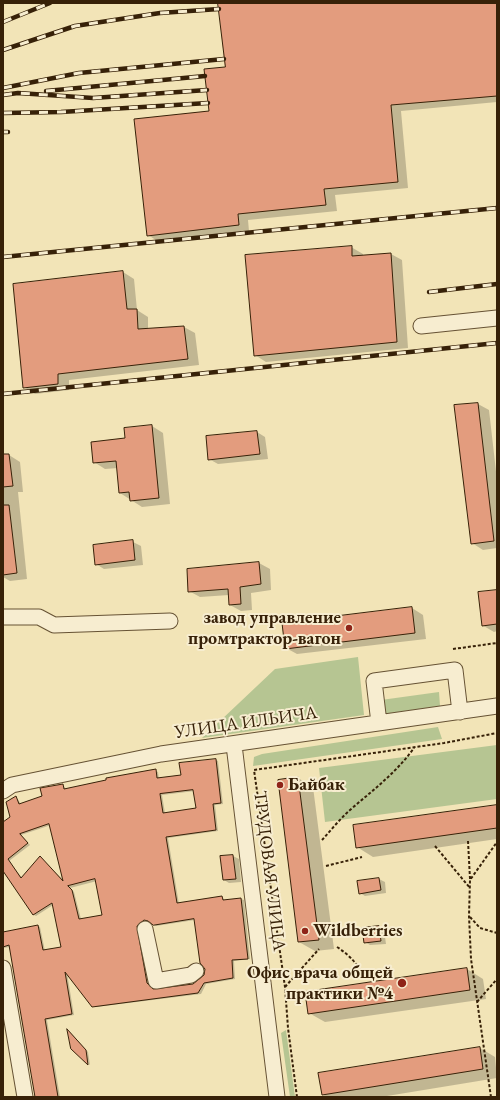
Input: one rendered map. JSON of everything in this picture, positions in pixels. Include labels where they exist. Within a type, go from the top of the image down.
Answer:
[{"type":"street","points":[[422,326],[497,318]]},
{"type":"street","points":[[3,617],[39,617],[54,625],[170,621]]},
{"type":"street","points":[[379,723],[374,681],[455,670],[460,712]]},
{"type":"street","name":"УЛИЦА ИЛЬИЧА","points":[[3,790],[12,785],[160,754],[234,745],[497,706]]},
{"type":"street","name":"ТРУДОВАЯ УЛИЦА","points":[[234,745],[277,1097]]},
{"type":"street","points":[[146,929],[156,981],[191,975],[196,970]]},
{"type":"street","points":[[3,968],[25,1097]]},
{"type":"path","points":[[453,649],[497,643]]},
{"type":"path","points":[[297,1097],[288,1028],[285,987],[254,770],[414,748],[497,733]]},
{"type":"path","points":[[322,840],[348,811],[379,787],[404,761],[414,748]]},
{"type":"path","points":[[468,841],[471,959],[491,1097]]},
{"type":"path","points":[[470,880],[497,842]]},
{"type":"path","points":[[435,846],[470,888]]},
{"type":"path","points":[[326,866],[362,857]]},
{"type":"path","points":[[469,916],[480,928],[497,933]]},
{"type":"path","points":[[337,947],[345,952],[359,967],[364,975]]},
{"type":"path","points":[[285,987],[319,949]]},
{"type":"path","points":[[477,1002],[497,979]]},
{"type":"green space","points":[[358,657],[364,715],[202,738],[275,669]]},
{"type":"green space","points":[[439,692],[440,706],[383,714],[381,700]]},
{"type":"green space","points":[[438,727],[442,739],[253,766],[254,757],[262,754]]},
{"type":"green space","points":[[497,745],[497,799],[325,822],[319,768]]},
{"type":"green space","points":[[286,1030],[295,1097],[290,1097],[281,1033]]},
{"type":"building","points":[[218,3],[497,3],[497,96],[391,105],[398,182],[324,189],[326,205],[238,214],[239,225],[147,236],[134,119],[209,111],[204,69],[225,67]]},
{"type":"building","points":[[352,246],[352,256],[391,253],[397,342],[254,356],[245,255]]},
{"type":"building","points":[[123,271],[127,309],[137,309],[138,329],[184,326],[188,359],[58,374],[58,384],[23,388],[13,284]]},
{"type":"building","points":[[478,403],[494,541],[471,544],[454,405]]},
{"type":"building","points":[[152,425],[159,498],[130,501],[129,492],[119,493],[116,461],[93,463],[91,442],[125,438],[124,428]]},
{"type":"building","points":[[257,431],[260,454],[208,460],[206,436]]},
{"type":"building","points":[[3,454],[9,454],[13,486],[3,487]]},
{"type":"building","points":[[3,505],[9,505],[17,573],[3,575]]},
{"type":"building","points":[[133,540],[135,560],[95,565],[93,545]]},
{"type":"building","points":[[259,562],[261,584],[240,587],[241,604],[229,605],[228,589],[188,592],[187,569]]},
{"type":"building","points":[[497,590],[497,624],[482,626],[478,592]]},
{"type":"building","name":"завод управление промтрактор-вагон","points":[[412,607],[415,633],[285,649],[282,623]]},
{"type":"building","points":[[216,759],[221,803],[213,804],[216,830],[166,837],[177,903],[222,896],[223,900],[241,898],[248,959],[232,960],[233,978],[204,983],[198,993],[92,1007],[65,972],[72,1014],[45,1019],[58,1097],[35,1097],[9,945],[3,947],[3,932],[38,925],[43,950],[61,947],[52,903],[33,915],[3,871],[3,822],[10,817],[6,802],[16,796],[19,804],[42,796],[40,788],[63,784],[64,789],[106,780],[106,778],[156,769],[157,778],[181,775],[179,763]],"holes":[[[193,790],[196,808],[163,813],[160,794]],[[49,824],[63,881],[40,856],[21,878],[8,859],[28,843],[20,834]],[[95,879],[102,915],[79,919],[72,890],[68,886]],[[194,919],[200,963],[205,969],[204,975],[193,984],[153,989],[147,983],[137,926],[144,920],[153,925]]]},
{"type":"building","points":[[298,777],[319,940],[298,942],[278,780]]},
{"type":"building","points":[[497,805],[497,828],[356,848],[353,825]]},
{"type":"building","points":[[233,855],[236,879],[223,880],[220,856]]},
{"type":"building","points":[[379,878],[381,890],[359,894],[357,881]]},
{"type":"building","points":[[379,926],[381,941],[364,943],[362,928]]},
{"type":"building","points":[[467,968],[470,990],[308,1014],[305,992]]},
{"type":"building","points":[[67,1029],[86,1050],[88,1065],[71,1049]]},
{"type":"building","points":[[480,1047],[483,1069],[322,1095],[318,1073]]},
{"type":"railway","points":[[3,22],[50,3]]},
{"type":"railway","points":[[3,50],[75,26],[160,13],[219,9]]},
{"type":"railway","points":[[3,88],[79,73],[224,59]]},
{"type":"railway","points":[[46,91],[205,76]]},
{"type":"railway","points":[[3,95],[18,93],[93,98],[207,90]]},
{"type":"railway","points":[[3,113],[61,112],[208,103]]},
{"type":"railway","points":[[3,132],[8,132]]},
{"type":"railway","points":[[3,257],[497,208]]},
{"type":"railway","points":[[429,292],[497,284]]},
{"type":"railway","points":[[3,394],[497,343]]},
{"type":"place","name":"завод управление промтрактор-вагон","points":[[349,628]]},
{"type":"place","name":"Байбак","points":[[280,785]]},
{"type":"place","name":"Wildberries","points":[[305,931]]},
{"type":"place","name":"Офис врача общей практики №4","points":[[402,983]]}]
